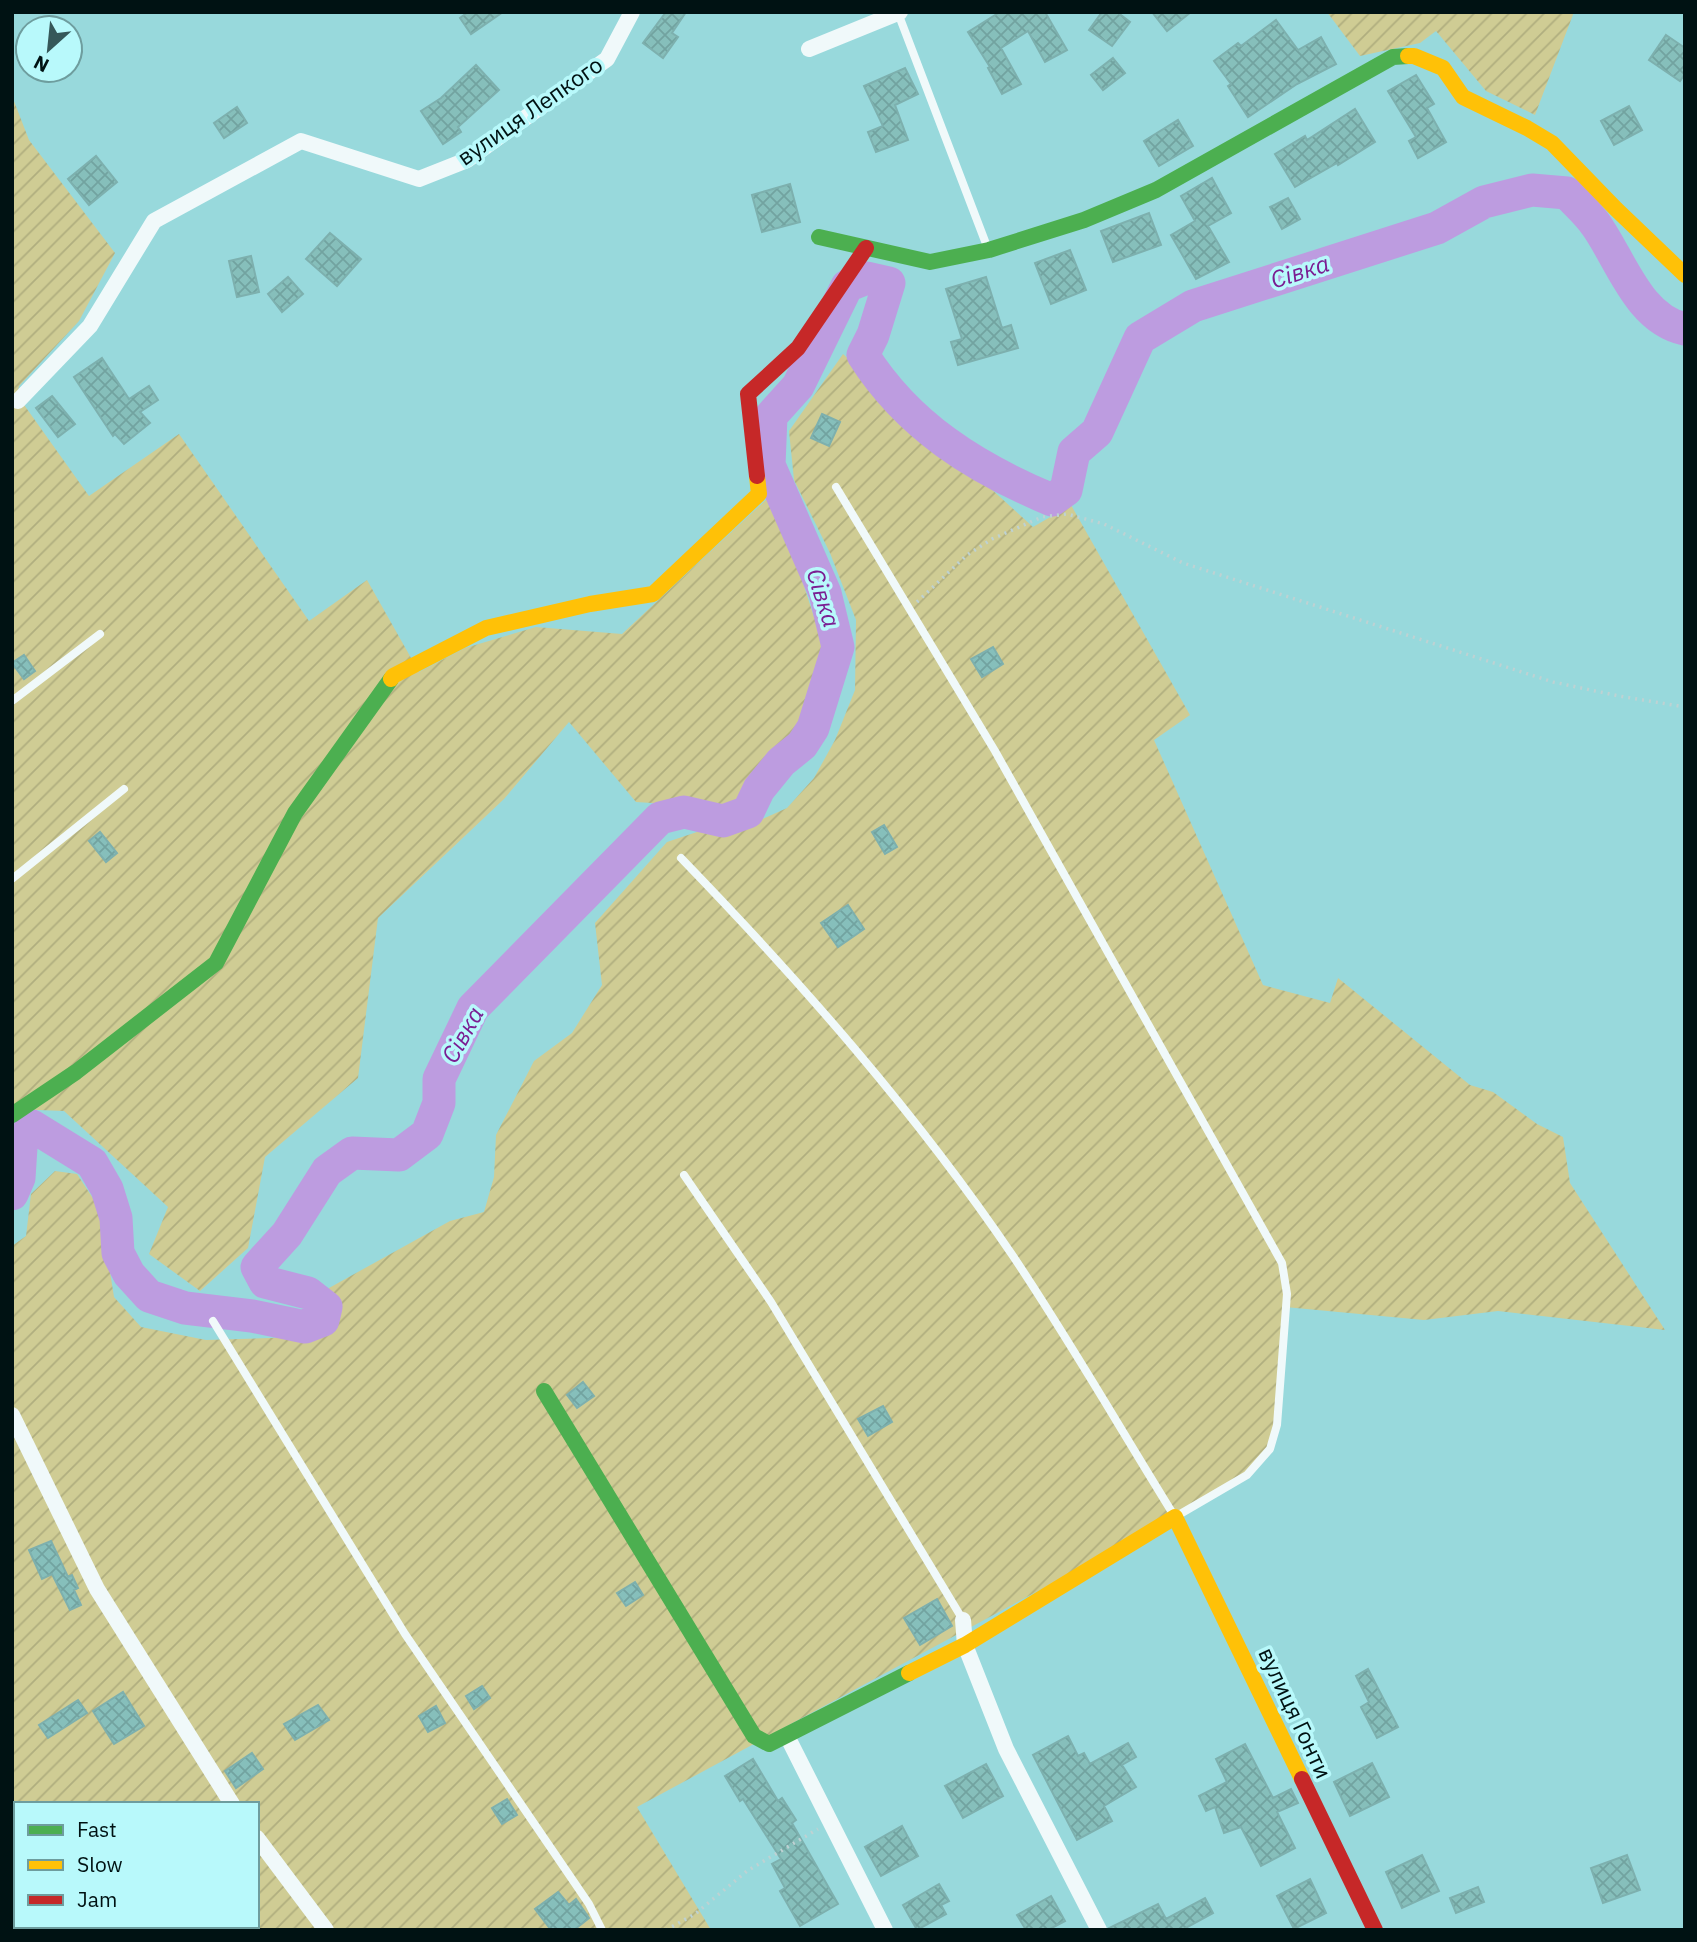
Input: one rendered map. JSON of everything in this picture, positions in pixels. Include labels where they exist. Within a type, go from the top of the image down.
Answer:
[{"type":"street","name":"вулиця Лепкого","points":[[18,401],[90,326],[154,221],[301,141],[419,179],[467,160],[607,59],[632,12]]},
{"type":"street","points":[[809,49],[899,13]]},
{"type":"street","points":[[819,237],[930,262],[989,250],[1084,220],[1156,190],[1393,58],[1414,56],[1443,68],[1463,97],[1552,143],[1685,275]]},
{"type":"street","points":[[12,1115],[76,1072],[216,963],[295,813],[393,676],[486,628],[590,604],[653,594],[758,494],[748,394],[798,348],[866,248]]},
{"type":"street","points":[[544,1391],[754,1736],[769,1744],[965,1645],[1175,1517]]},
{"type":"street","points":[[12,1415],[97,1588],[231,1802]]},
{"type":"street","name":"вулиця Гонти","points":[[1175,1517],[1375,1930]]},
{"type":"street","points":[[963,1620],[965,1645],[1006,1749],[1099,1930]]},
{"type":"street","points":[[787,1736],[885,1930]]},
{"type":"street","points":[[259,1841],[326,1930]]},
{"type":"lane","points":[[899,13],[989,250]]},
{"type":"lane","points":[[681,858],[798,981],[936,1150],[1013,1257],[1175,1517],[1247,1475],[1270,1449],[1276,1425],[1287,1294],[1282,1263],[995,751],[836,487]]},
{"type":"lane","points":[[12,701],[100,634]]},
{"type":"lane","points":[[12,878],[124,789]]},
{"type":"lane","points":[[684,1175],[771,1302],[963,1620]]},
{"type":"lane","points":[[213,1321],[405,1634],[589,1904],[602,1930]]},
{"type":"path","points":[[909,609],[967,555],[992,539],[1042,517],[1067,514],[1104,524],[1183,563],[1553,682],[1685,707]]},
{"type":"path","points":[[666,1930],[695,1914],[747,1871],[829,1823]]},
{"type":"shaded area","points":[[1327,12],[1574,12],[1535,115],[1486,91],[1436,31],[1420,43],[1360,56]]},
{"type":"shaded area","points":[[12,96],[29,140],[115,253],[79,321],[19,386],[17,395],[89,496],[179,434],[309,621],[367,580],[419,672],[465,648],[536,627],[622,634],[769,497],[803,583],[826,654],[792,740],[731,808],[636,802],[569,722],[504,799],[378,918],[358,1078],[265,1157],[248,1248],[200,1291],[149,1254],[168,1207],[64,1111],[12,1109]]},
{"type":"shaded area","points":[[843,354],[1033,527],[1071,505],[1190,715],[1154,740],[1263,985],[1330,1003],[1338,978],[1470,1085],[1493,1092],[1537,1124],[1563,1137],[1570,1183],[1665,1330],[1498,1311],[1424,1320],[1285,1307],[1275,1438],[1261,1464],[1175,1517],[637,1807],[711,1930],[12,1930],[12,1246],[26,1236],[31,1194],[55,1171],[77,1174],[100,1209],[114,1297],[141,1327],[206,1340],[318,1335],[338,1319],[329,1288],[450,1221],[484,1212],[494,1177],[496,1135],[534,1061],[572,1033],[602,985],[595,923],[667,842],[697,832],[740,829],[787,808],[814,778],[835,740],[855,690],[856,620],[830,553],[794,480],[789,431]]},
{"type":"building","points":[[468,12],[503,12],[471,34],[460,18]]},
{"type":"building","points":[[666,12],[686,12],[672,33],[678,37],[663,58],[643,43]]},
{"type":"building","points":[[1000,12],[1045,12],[1067,50],[1045,62],[1028,31],[1001,48],[1021,84],[1002,94],[988,68],[990,67],[968,32]]},
{"type":"building","points":[[1102,12],[1117,12],[1130,22],[1112,46],[1089,30]]},
{"type":"building","points":[[1152,12],[1191,12],[1167,31]]},
{"type":"building","points":[[1276,20],[1298,50],[1321,37],[1336,64],[1297,84],[1248,117],[1228,86],[1231,84],[1214,61],[1238,43],[1241,46]]},
{"type":"building","points":[[1666,35],[1685,48],[1685,74],[1680,81],[1649,60]]},
{"type":"building","points":[[1113,58],[1125,73],[1103,90],[1091,75]]},
{"type":"building","points":[[476,65],[499,90],[458,127],[461,132],[443,144],[421,111],[441,98]]},
{"type":"building","points":[[905,68],[918,94],[895,105],[908,140],[876,152],[868,132],[883,126],[864,86]]},
{"type":"building","points":[[1416,75],[1434,104],[1427,108],[1446,142],[1418,158],[1409,141],[1416,137],[1388,91]]},
{"type":"building","points":[[1629,106],[1642,130],[1614,145],[1601,121]]},
{"type":"building","points":[[237,107],[247,123],[224,138],[214,123]]},
{"type":"building","points":[[1355,109],[1375,142],[1295,187],[1275,154],[1305,136],[1307,140]]},
{"type":"building","points":[[1178,120],[1193,146],[1159,166],[1144,141]]},
{"type":"building","points":[[96,156],[117,182],[89,205],[68,179]]},
{"type":"building","points":[[1212,178],[1231,213],[1208,226],[1229,262],[1196,279],[1171,235],[1195,221],[1181,196]]},
{"type":"building","points":[[790,184],[800,222],[762,232],[752,195]]},
{"type":"building","points":[[1288,198],[1300,219],[1282,229],[1270,207]]},
{"type":"building","points":[[1149,213],[1161,245],[1113,262],[1101,231]]},
{"type":"building","points":[[330,233],[361,259],[337,286],[306,259]]},
{"type":"building","points":[[1070,250],[1086,290],[1051,304],[1035,263]]},
{"type":"building","points":[[251,256],[259,292],[237,297],[229,261]]},
{"type":"building","points":[[288,277],[303,294],[282,312],[268,294]]},
{"type":"building","points":[[986,277],[1002,328],[1011,325],[1018,348],[958,365],[951,342],[962,339],[946,289]]},
{"type":"building","points":[[102,358],[129,399],[149,386],[158,400],[140,412],[150,423],[124,444],[115,434],[113,436],[74,377]]},
{"type":"building","points":[[52,396],[75,424],[58,437],[36,408]]},
{"type":"building","points":[[822,414],[840,422],[829,446],[811,438]]},
{"type":"building","points":[[993,647],[1003,664],[982,677],[971,659]]},
{"type":"building","points":[[24,655],[35,671],[24,679],[12,663]]},
{"type":"building","points":[[884,825],[897,847],[885,854],[872,832]]},
{"type":"building","points":[[100,832],[117,853],[106,862],[89,841]]},
{"type":"building","points":[[848,905],[864,929],[838,947],[821,923]]},
{"type":"building","points":[[583,1382],[594,1396],[577,1408],[567,1395]]},
{"type":"building","points":[[883,1406],[892,1422],[868,1436],[858,1419]]},
{"type":"building","points":[[51,1541],[68,1577],[72,1575],[78,1588],[74,1590],[81,1605],[70,1610],[52,1574],[42,1579],[29,1550]]},
{"type":"building","points":[[635,1582],[643,1595],[626,1606],[617,1593]]},
{"type":"building","points":[[937,1599],[952,1626],[920,1645],[904,1618]]},
{"type":"building","points":[[1368,1669],[1398,1727],[1377,1738],[1361,1707],[1369,1702],[1356,1676]]},
{"type":"building","points":[[482,1686],[490,1698],[474,1709],[466,1696]]},
{"type":"building","points":[[123,1692],[144,1726],[114,1744],[93,1711]]},
{"type":"building","points":[[78,1700],[87,1713],[48,1738],[39,1725]]},
{"type":"building","points":[[318,1705],[329,1720],[295,1740],[284,1724]]},
{"type":"building","points":[[436,1706],[445,1723],[428,1732],[419,1716]]},
{"type":"building","points":[[1068,1736],[1078,1756],[1084,1753],[1090,1764],[1128,1743],[1136,1757],[1122,1765],[1136,1787],[1104,1806],[1112,1821],[1077,1840],[1033,1755]]},
{"type":"building","points":[[1245,1744],[1273,1798],[1291,1789],[1298,1803],[1277,1812],[1295,1848],[1261,1866],[1241,1827],[1224,1833],[1215,1807],[1206,1811],[1199,1796],[1227,1782],[1216,1759]]},
{"type":"building","points":[[252,1753],[263,1769],[236,1788],[225,1771]]},
{"type":"building","points":[[753,1759],[778,1801],[782,1798],[796,1820],[792,1823],[838,1904],[800,1926],[780,1891],[785,1888],[772,1864],[781,1859],[725,1776]]},
{"type":"building","points":[[1372,1763],[1389,1797],[1350,1816],[1334,1782]]},
{"type":"building","points":[[986,1764],[1003,1796],[963,1818],[945,1786]]},
{"type":"building","points":[[507,1799],[517,1815],[502,1824],[492,1808]]},
{"type":"building","points":[[902,1826],[918,1856],[881,1876],[865,1847]]},
{"type":"building","points":[[1422,1855],[1439,1891],[1402,1908],[1386,1872]]},
{"type":"building","points":[[1627,1855],[1640,1890],[1603,1903],[1591,1868]]},
{"type":"building","points":[[1310,1879],[1326,1913],[1294,1929],[1277,1896]]},
{"type":"building","points":[[939,1884],[949,1901],[941,1905],[946,1914],[917,1930],[903,1905]]},
{"type":"building","points":[[1478,1887],[1484,1902],[1456,1913],[1450,1898]]},
{"type":"building","points":[[558,1892],[569,1905],[576,1899],[589,1918],[574,1930],[551,1930],[535,1909]]},
{"type":"building","points":[[1051,1896],[1065,1921],[1048,1930],[1026,1930],[1017,1915]]},
{"type":"building","points":[[1205,1898],[1213,1913],[1182,1930],[1109,1930],[1158,1904],[1166,1919]]},
{"type":"waterway","name":"Сівка","points":[[12,1194],[19,1178],[22,1132],[32,1126],[92,1163],[107,1189],[116,1218],[118,1253],[129,1274],[149,1296],[185,1308],[252,1316],[305,1327],[323,1320],[326,1307],[308,1293],[265,1282],[257,1267],[287,1234],[327,1171],[352,1153],[399,1155],[427,1134],[439,1103],[439,1079],[473,1008],[660,818],[684,812],[723,821],[748,812],[759,789],[781,762],[802,745],[813,728],[838,647],[825,593],[769,465],[771,416],[798,386],[847,286],[867,278],[889,283],[873,335],[863,355],[901,403],[922,424],[970,459],[1052,500],[1066,490],[1074,452],[1097,432],[1140,338],[1193,306],[1437,228],[1484,202],[1532,190],[1567,193],[1596,225],[1643,301],[1669,323],[1685,329]]},
{"type":"traffic: fast","points":[[819,237],[930,262],[989,250],[1084,220],[1156,190],[1393,57],[1408,56]]},
{"type":"traffic: fast","points":[[12,1115],[76,1072],[216,963],[295,813],[391,679]]},
{"type":"traffic: fast","points":[[544,1391],[754,1736],[769,1744],[909,1673]]},
{"type":"traffic: slow","points":[[1408,56],[1443,68],[1463,97],[1552,143],[1685,275]]},
{"type":"traffic: slow","points":[[391,679],[486,628],[590,604],[653,594],[759,494],[757,476]]},
{"type":"traffic: slow","points":[[909,1673],[965,1645],[1175,1517],[1302,1779]]},
{"type":"traffic: jam","points":[[757,476],[748,394],[798,348],[866,248]]},
{"type":"traffic: jam","points":[[1302,1779],[1375,1930]]}]
